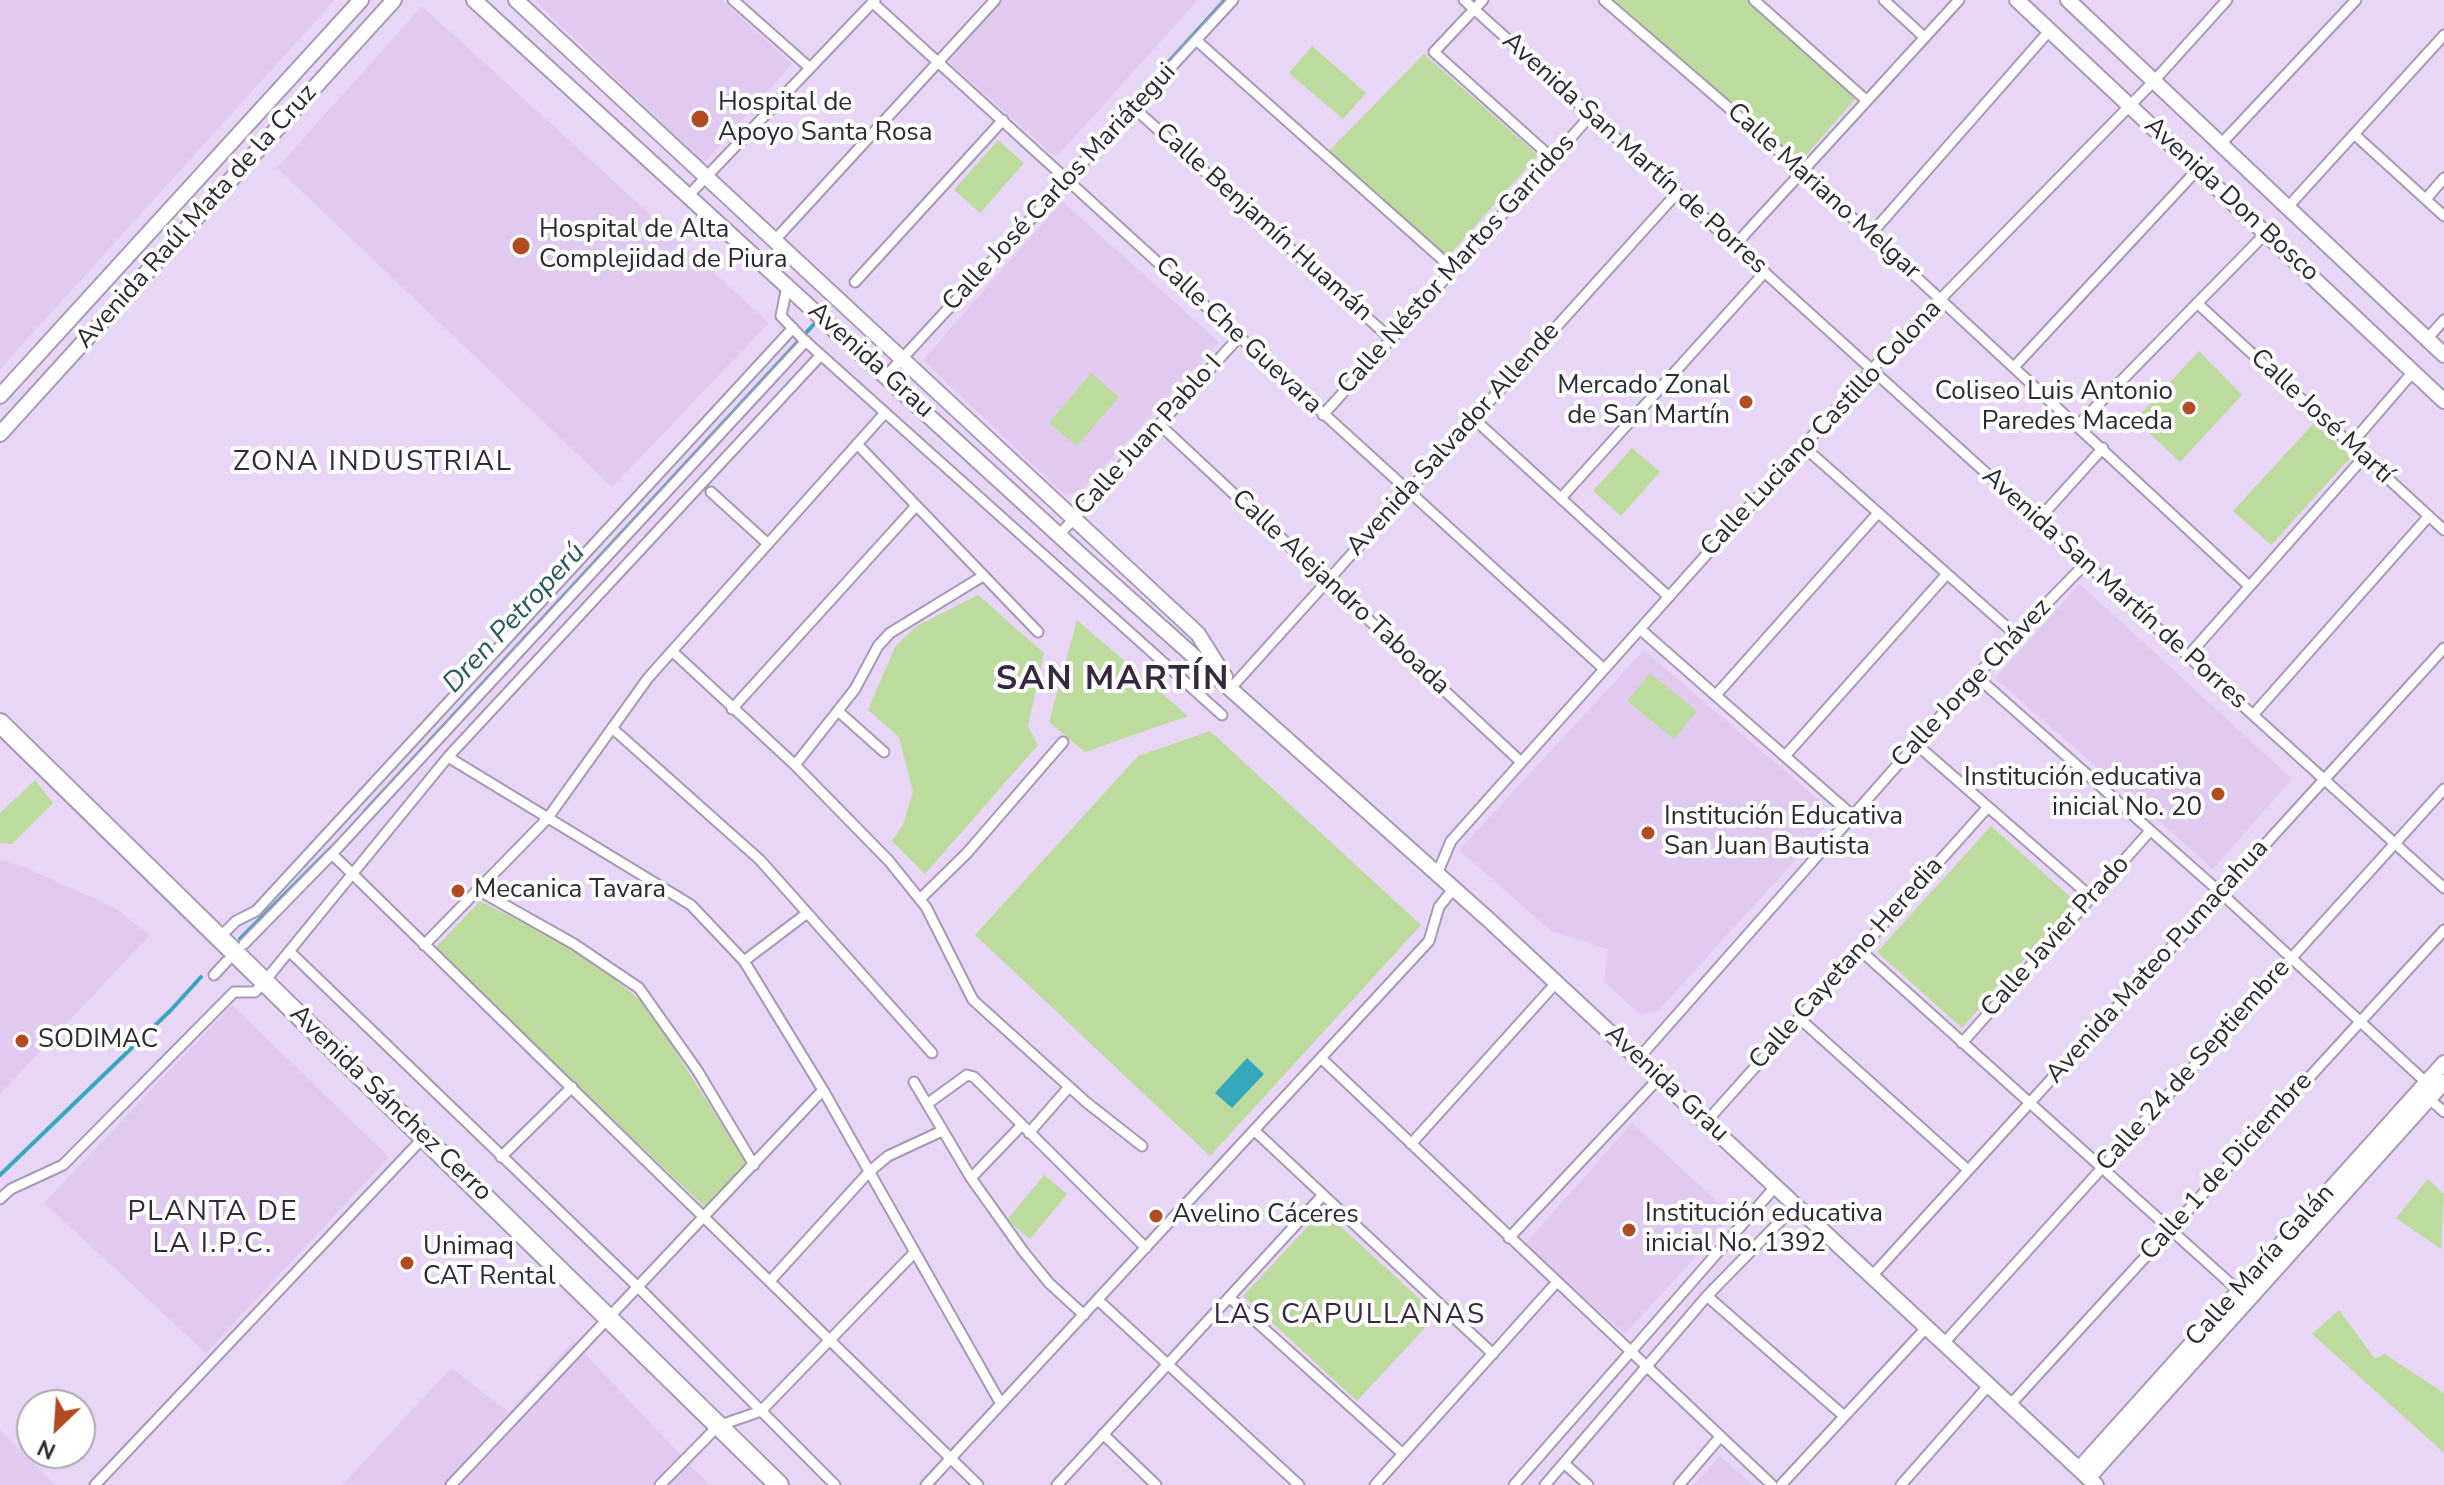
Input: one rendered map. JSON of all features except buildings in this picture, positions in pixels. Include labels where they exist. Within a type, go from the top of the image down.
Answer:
[{"type":"highway","name":"Avenida Sánchez Cerro","points":[[0,723],[779,1485]]},
{"type":"main road","name":"Avenida Raúl Mata de la Cruz","points":[[0,396],[361,0]]},
{"type":"main road","name":"Avenida Raúl Mata de la Cruz","points":[[0,434],[394,0]]},
{"type":"main road","name":"Avenida Grau","points":[[474,0],[1059,535],[1454,888],[2087,1477]]},
{"type":"main road","name":"Avenida Grau","points":[[516,0],[1198,634],[1231,688]]},
{"type":"main road","name":"Avenida Don Bosco","points":[[2017,0],[2444,401]]},
{"type":"main road","name":"Avenida Don Bosco","points":[[2068,0],[2444,355]]},
{"type":"main road","name":"Calle María Galán","points":[[2087,1477],[2243,1295],[2435,1090],[2444,1063]]},
{"type":"street","points":[[733,0],[810,68]]},
{"type":"street","points":[[774,241],[995,0]]},
{"type":"street","name":"Calle José Carlos Mariátegui","points":[[886,376],[1233,0]]},
{"type":"street","name":"Avenida San Martín de Porres","points":[[1464,0],[2444,888]]},
{"type":"street","points":[[1483,0],[1434,52],[1552,158]]},
{"type":"street","name":"Calle Mariano Melgar","points":[[1604,0],[1802,171],[2248,585]]},
{"type":"street","points":[[1754,0],[1866,100]]},
{"type":"street","points":[[1884,0],[1924,37]]},
{"type":"street","points":[[1735,245],[1959,0]]},
{"type":"street","points":[[2211,0],[2223,4]]},
{"type":"street","points":[[2220,145],[2356,0]]},
{"type":"street","points":[[688,196],[874,1]]},
{"type":"street","name":"Calle Che Guevara","points":[[874,1],[1407,492],[1604,669]]},
{"type":"street","name":"Calle Luciano Castillo Colona","points":[[1437,874],[1451,841],[1872,369],[2153,82],[2223,4]]},
{"type":"street","points":[[1871,234],[2050,30]]},
{"type":"street","points":[[2287,208],[2444,35]]},
{"type":"street","points":[[1196,40],[1453,269]]},
{"type":"street","name":"Calle Benjamín Huamán","points":[[1134,108],[1391,339]]},
{"type":"street","name":"Calle Néstor Martos Garridos","points":[[1323,415],[1591,115]]},
{"type":"street","points":[[855,282],[1003,120]]},
{"type":"street","points":[[2354,134],[2444,216]]},
{"type":"street","points":[[2015,366],[2198,169]]},
{"type":"street","points":[[2426,199],[2444,178]]},
{"type":"street","name":"Avenida Salvador Allende","points":[[1231,688],[1677,193]]},
{"type":"street","points":[[2078,425],[2266,233]]},
{"type":"street","points":[[1561,498],[1765,272]]},
{"type":"street","points":[[787,286],[781,316],[806,341],[1222,715]]},
{"type":"street","name":"Calle José Martí","points":[[2197,303],[2444,530]]},
{"type":"street","points":[[2427,339],[2444,320]]},
{"type":"street","points":[[219,938],[236,921],[256,911],[793,328]]},
{"type":"street","name":"Calle Juan Pablo I","points":[[1059,535],[1239,337]]},
{"type":"street","points":[[244,944],[332,854],[806,341]]},
{"type":"street","points":[[0,1199],[11,1189],[63,1165],[234,992],[255,992],[448,757],[821,355]]},
{"type":"street","points":[[2351,444],[2413,372]]},
{"type":"street","points":[[424,945],[547,819],[672,651],[884,414]]},
{"type":"street","points":[[1473,418],[1669,597]]},
{"type":"street","name":"Calle Alejandro Taboada","points":[[1159,424],[1521,762]]},
{"type":"street","points":[[857,444],[1038,632]]},
{"type":"street","points":[[1803,446],[2016,635]]},
{"type":"street","points":[[2038,520],[2103,448]]},
{"type":"street","points":[[2188,656],[2364,457]]},
{"type":"street","points":[[711,492],[768,544]]},
{"type":"street","points":[[732,709],[916,506]]},
{"type":"street","points":[[1716,695],[1878,513]]},
{"type":"street","points":[[2253,715],[2429,516]]},
{"type":"street","name":"Calle Jorge Chávez","points":[[1638,1059],[1976,676],[2086,563]]},
{"type":"street","points":[[1785,756],[1947,574]]},
{"type":"street","points":[[795,765],[838,711],[890,633],[983,576]]},
{"type":"street","points":[[1640,629],[1853,816]]},
{"type":"street","name":"Avenida Mateo Pumacahua","points":[[1872,1276],[2444,648]]},
{"type":"street","points":[[672,651],[795,765],[889,861],[920,899],[973,1000],[1069,1087],[1142,1146]]},
{"type":"street","points":[[1976,676],[2361,1021],[2435,1090],[2444,1112]]},
{"type":"street","points":[[838,711],[884,752]]},
{"type":"street","points":[[612,728],[760,860],[932,1053]]},
{"type":"street","points":[[920,899],[967,853],[1063,742]]},
{"type":"street","points":[[1916,744],[2090,896]]},
{"type":"street","points":[[448,757],[691,905],[744,961],[823,1090],[1001,1404]]},
{"type":"street","name":"Calle 24 de Septiembre","points":[[1944,1343],[2444,789]]},
{"type":"street","name":"Calle Cayetano Heredia","points":[[1706,1122],[1988,807]]},
{"type":"street","name":"Calle Javier Prado","points":[[1962,1043],[2150,831]]},
{"type":"street","points":[[332,854],[978,1485]]},
{"type":"street","points":[[926,1485],[1429,941],[1439,907],[1454,888]]},
{"type":"street","points":[[480,891],[574,944],[639,988],[697,1070],[754,1165]]},
{"type":"street","points":[[744,961],[806,914]]},
{"type":"street","name":"Calle 1 de Diciembre","points":[[2010,1405],[2444,930]]},
{"type":"street","points":[[1860,950],[2243,1295]]},
{"type":"street","points":[[289,951],[638,1287],[835,1485]]},
{"type":"street","points":[[214,975],[227,961]]},
{"type":"street","points":[[1411,1144],[1556,983]]},
{"type":"street","points":[[1799,1018],[1968,1170]]},
{"type":"street","points":[[1322,1059],[1772,1485]]},
{"type":"street","points":[[927,1104],[967,1075],[974,1077],[1146,1248]]},
{"type":"street","points":[[1509,1238],[1659,1078]]},
{"type":"street","points":[[914,1082],[971,1178],[1049,1283],[1084,1315]]},
{"type":"street","points":[[501,1157],[572,1087]]},
{"type":"street","points":[[971,1178],[1069,1087]]},
{"type":"street","points":[[451,1485],[706,1218],[823,1090]]},
{"type":"street","points":[[770,1281],[869,1172],[888,1156],[942,1131]]},
{"type":"street","points":[[1255,1131],[1493,1354]]},
{"type":"street","points":[[95,1485],[423,1138]]},
{"type":"street","points":[[1514,1485],[1775,1187]]},
{"type":"street","points":[[1057,1485],[1323,1195]]},
{"type":"street","points":[[1545,1485],[1707,1296],[1795,1206]]},
{"type":"street","points":[[660,1485],[718,1426],[761,1411],[915,1252]]},
{"type":"street","points":[[1375,1485],[1556,1283]]},
{"type":"street","points":[[1707,1296],[1844,1416]]},
{"type":"street","points":[[1229,1297],[1403,1454]]},
{"type":"street","points":[[1098,1300],[1299,1485]]},
{"type":"street","points":[[1781,1485],[1927,1327]]},
{"type":"street","points":[[1901,1485],[1989,1385]]},
{"type":"street","points":[[1103,1434],[1156,1485]]},
{"type":"street","points":[[1679,1485],[1720,1437]]},
{"type":"street","points":[[1564,1463],[1588,1485]]},
{"type":"street","points":[[1909,1477],[1918,1485]]},
{"type":"shaded area","points":[[0,0],[335,0],[0,369]]},
{"type":"shaded area","name":"Hospital de Apoyo Santa Rosa","points":[[534,0],[722,0],[792,64],[704,163]]},
{"type":"shaded area","points":[[1002,0],[1198,0],[1059,154],[1053,155],[950,63],[949,58]]},
{"type":"shaded area","name":"Hospital de Alta Complejidad de Piura","points":[[422,6],[769,323],[612,487],[277,168]]},
{"type":"shaded area","points":[[1062,201],[1219,342],[1080,492],[1065,495],[923,360]]},
{"type":"shaded area","points":[[2080,584],[2292,779],[2213,869],[1995,678]]},
{"type":"shaded area","name":"Institución Educativa San Juan Bautista","points":[[1644,650],[1836,815],[1658,1011],[1641,1015],[1604,982],[1608,949],[1551,931],[1459,850]]},
{"type":"shaded area","points":[[0,860],[22,866],[115,908],[150,935],[0,1094]]},
{"type":"shaded area","points":[[232,1005],[389,1157],[206,1353],[44,1203]]},
{"type":"shaded area","name":"Institución educativa inicial No. 1392","points":[[1632,1123],[1733,1216],[1625,1334],[1525,1244]]},
{"type":"shaded area","points":[[573,1341],[709,1485],[342,1485],[451,1368],[509,1412]]},
{"type":"shaded area","points":[[0,1430],[16,1446],[16,1469],[39,1469],[55,1485],[0,1485]]},
{"type":"shaded area","points":[[1720,1456],[1753,1485],[1694,1485]]},
{"type":"green space","points":[[1614,0],[1749,0],[1857,97],[1800,162]]},
{"type":"green space","points":[[1312,46],[1366,93],[1343,119],[1289,73]]},
{"type":"green space","points":[[1424,54],[1538,155],[1451,253],[1443,253],[1329,151]]},
{"type":"green space","points":[[998,140],[1024,163],[980,213],[954,190]]},
{"type":"green space","name":"Coliseo Luis Antonio Paredes Maceda","points":[[2199,351],[2242,395],[2180,462],[2135,420]]},
{"type":"green space","points":[[1091,373],[1119,397],[1077,446],[1049,423]]},
{"type":"green space","points":[[2314,423],[2351,457],[2271,545],[2233,511]]},
{"type":"green space","points":[[1632,448],[1660,472],[1621,516],[1593,491]]},
{"type":"green space","points":[[978,595],[1044,653],[1028,726],[1038,745],[925,874],[892,841],[903,825],[913,792],[899,737],[868,710],[895,647],[915,627]]},
{"type":"green space","points":[[1077,620],[1188,716],[1085,752],[1049,722]]},
{"type":"green space","points":[[1650,673],[1697,711],[1674,739],[1627,701]]},
{"type":"green space","points":[[1210,731],[1421,925],[1210,1156],[975,935],[1138,756]]},
{"type":"green space","points":[[35,780],[53,803],[12,844],[0,843],[0,813]]},
{"type":"green space","points":[[1991,826],[2076,902],[1962,1028],[1877,952]]},
{"type":"green space","points":[[480,901],[583,953],[647,1006],[748,1166],[706,1208],[434,949]]},
{"type":"green space","points":[[1044,1175],[1067,1194],[1030,1239],[1007,1220]]},
{"type":"green space","points":[[2428,1179],[2444,1194],[2441,1249],[2396,1218]]},
{"type":"green space","points":[[1323,1210],[1437,1315],[1357,1401],[1243,1296]]},
{"type":"green space","points":[[2339,1310],[2375,1359],[2385,1354],[2444,1393],[2444,1453],[2312,1334]]},
{"type":"water","points":[[1247,1058],[1264,1074],[1232,1108],[1215,1093]]},
{"type":"waterway","name":"Dren Petroperú","points":[[1070,170],[1225,0]]},
{"type":"waterway","name":"Dren Petroperú","points":[[1021,144],[1061,179]]},
{"type":"waterway","name":"Dren Petroperú","points":[[365,811],[816,322]]},
{"type":"waterway","name":"Dren Petroperú","points":[[240,939],[332,847]]},
{"type":"waterway","name":"Dren Petroperú","points":[[0,1175],[171,1010],[201,977]]},
{"type":"place","name":"Hospital de Apoyo Santa Rosa","points":[[700,119]]},
{"type":"place","name":"Hospital de Alta Complejidad de Piura","points":[[521,246]]},
{"type":"place","name":"Mercado Zonal de San Martín","points":[[1746,402]]},
{"type":"place","name":"Coliseo Luis Antonio Paredes Maceda","points":[[2189,408]]},
{"type":"place","name":"Institución educativa inicial No. 20","points":[[2218,794]]},
{"type":"place","name":"Institución Educativa San Juan Bautista","points":[[1648,833]]},
{"type":"place","name":"Mecanica Tavara","points":[[458,891]]},
{"type":"place","name":"SODIMAC","points":[[22,1041]]},
{"type":"place","name":"Avelino Cáceres","points":[[1156,1216]]},
{"type":"place","name":"Institución educativa inicial No. 1392","points":[[1629,1230]]},
{"type":"place","name":"Unimaq CAT Rental","points":[[407,1263]]},
{"type":"district","name":"ZONA INDUSTRIAL","points":[[373,463]]},
{"type":"district","name":"SAN MARTÍN","points":[[1113,681]]},
{"type":"district","name":"PLANTA DE LA I.P.C.","points":[[213,1229]]},
{"type":"district","name":"LAS CAPULLANAS","points":[[1350,1316]]}]
